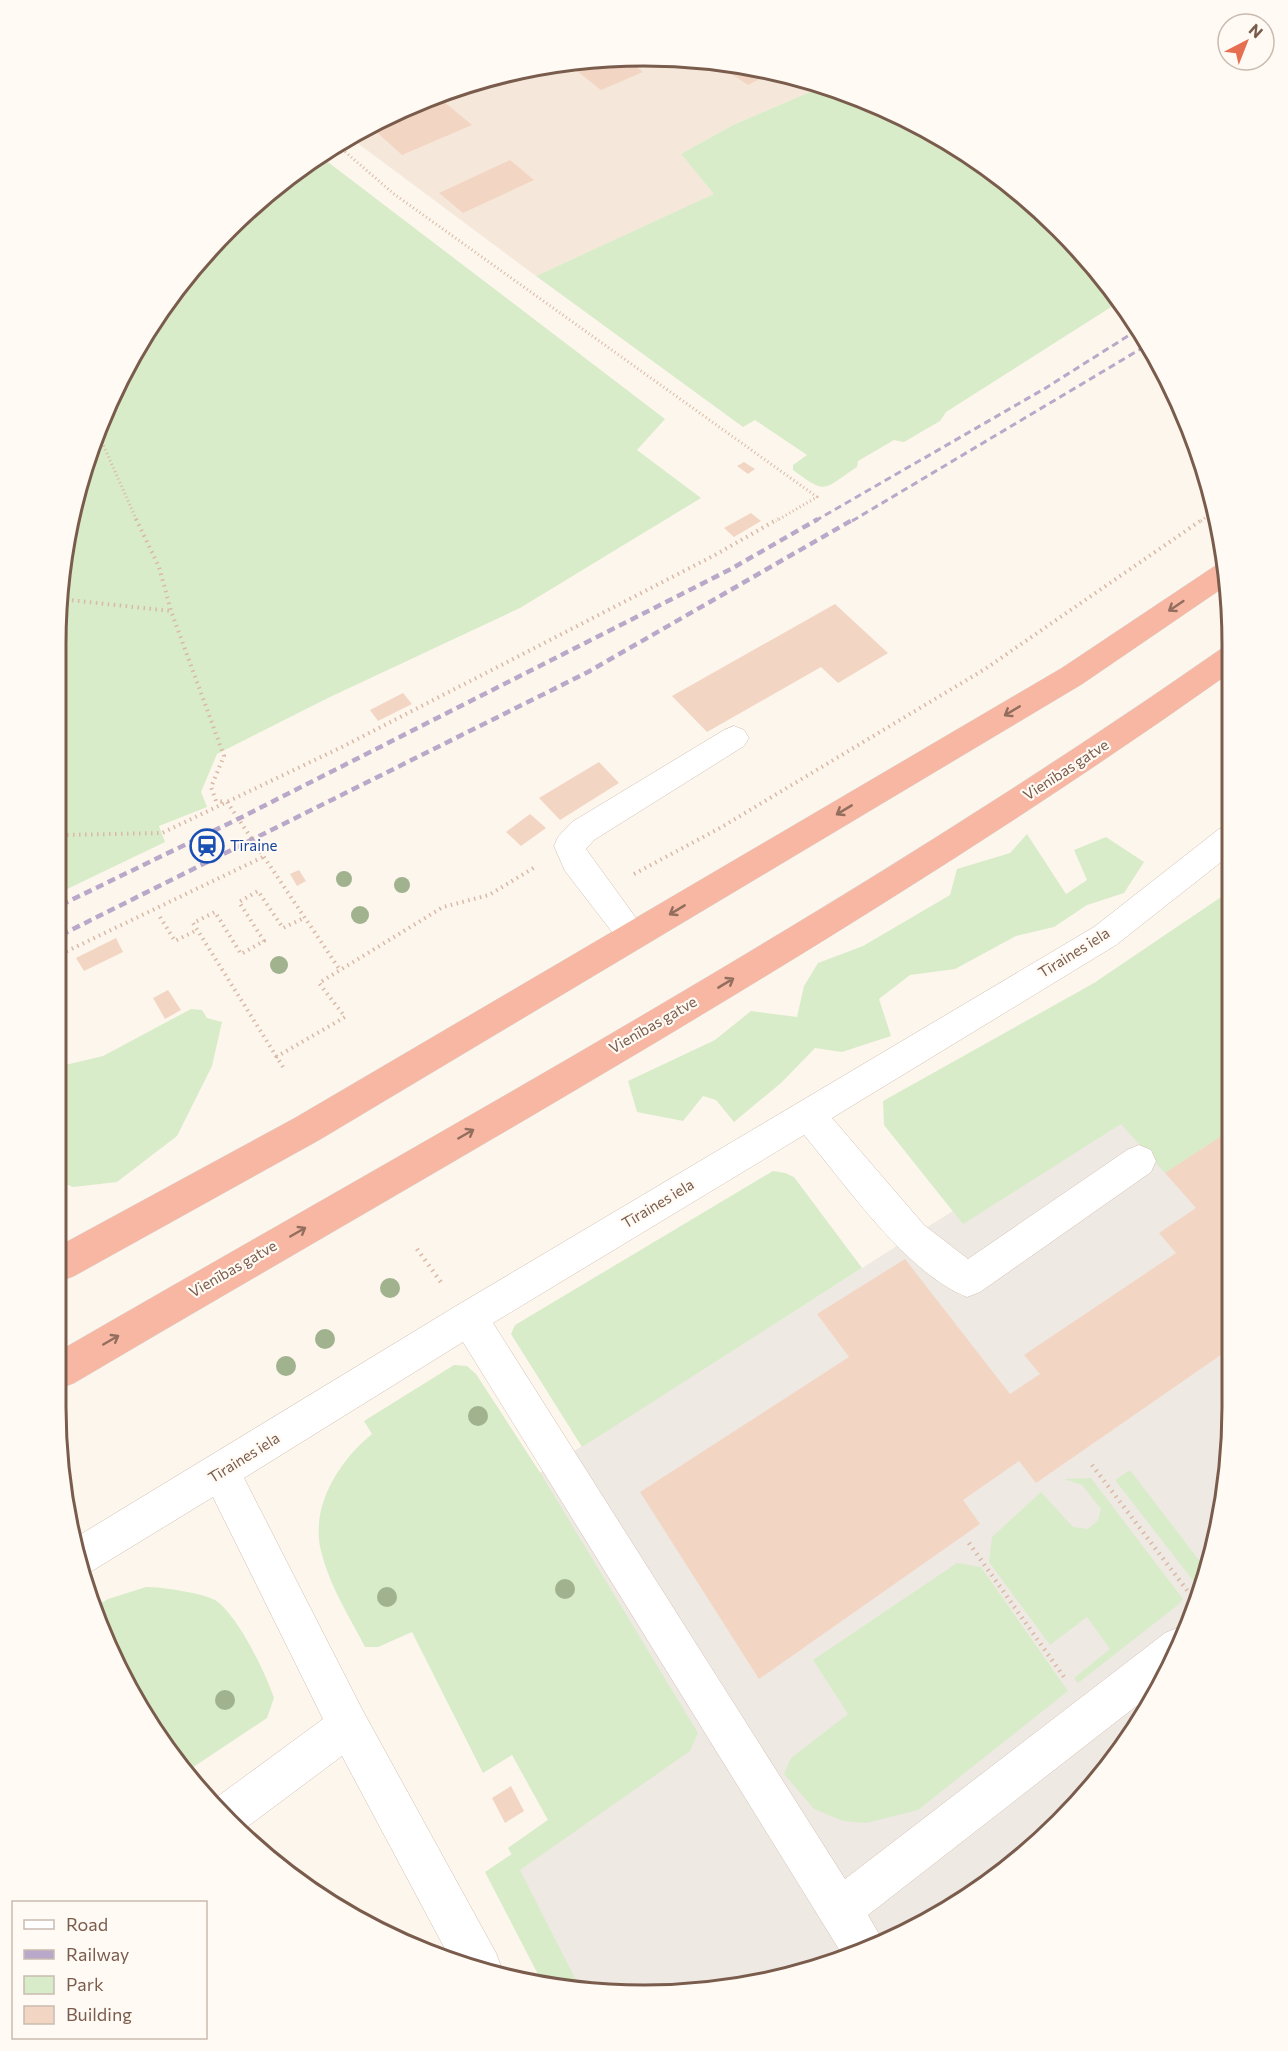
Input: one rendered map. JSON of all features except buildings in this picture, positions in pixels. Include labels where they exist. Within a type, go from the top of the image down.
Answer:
[{"type":"highway","points":[[66,1261],[308,1129],[1072,676],[1218,578]]},
{"type":"highway","name":"Vienības gatve","points":[[66,1367],[724,984],[957,841],[1155,712],[1222,664]]},
{"type":"street","points":[[633,936],[576,862],[569,846],[583,831],[734,738]]},
{"type":"street","name":"Tīraines iela","points":[[85,1554],[469,1318],[1105,936],[1222,844]]},
{"type":"street","points":[[808,1114],[911,1237],[967,1280],[1139,1161]]},
{"type":"street","points":[[469,1318],[860,1943]]},
{"type":"street","points":[[220,1472],[348,1726],[475,1959]]},
{"type":"street","points":[[840,1910],[1164,1659]]},
{"type":"street","points":[[232,1812],[348,1726]]},
{"type":"path","points":[[66,835],[162,833],[387,724],[715,555],[817,497],[394,194],[343,150]]},
{"type":"path","points":[[102,444],[159,567],[171,611],[224,756],[211,787],[216,801],[227,802]]},
{"type":"path","points":[[599,893],[720,828],[985,669],[1207,516]]},
{"type":"path","points":[[68,600],[171,611]]},
{"type":"path","points":[[227,802],[340,970]]},
{"type":"path","points":[[66,952],[263,857]]},
{"type":"path","points":[[276,1057],[345,1017],[319,983],[443,908],[489,895],[539,864]]},
{"type":"path","points":[[283,1066],[193,923],[215,912],[241,954],[264,941],[238,902],[258,891],[284,928],[304,918]]},
{"type":"path","points":[[160,917],[175,941],[197,930]]},
{"type":"path","points":[[417,1249],[443,1285]]},
{"type":"path","points":[[1092,1464],[1190,1595]]},
{"type":"path","points":[[969,1543],[1092,1714]]},
{"type":"shaded area","points":[[606,67],[682,67],[757,77],[812,91],[733,125],[681,154],[715,194],[536,276],[356,142],[423,110],[458,97],[531,77],[569,71]]},
{"type":"shaded area","points":[[1222,1044],[1221,1445],[1211,1520],[1191,1593],[1178,1628],[1145,1696],[1103,1759],[1079,1788],[1053,1816],[996,1866],[933,1908],[865,1941],[794,1965],[757,1974],[682,1984],[606,1984],[576,1981],[508,1848],[562,1810],[420,1549],[911,1237]]},
{"type":"green space","points":[[812,91],[865,110],[900,126],[965,163],[1025,209],[1079,263],[1113,306],[946,412],[940,421],[904,442],[894,440],[858,461],[857,467],[831,484],[820,486],[813,484],[793,470],[793,465],[807,455],[755,420],[743,427],[536,276],[714,194],[681,154],[733,125]]},
{"type":"green space","points":[[326,161],[665,419],[637,450],[701,498],[520,608],[330,697],[217,754],[201,792],[207,807],[159,826],[165,842],[66,890],[67,606],[77,531],[97,458],[110,423],[143,355],[163,323],[185,292],[235,235],[292,185]]},
{"type":"green space","points":[[1027,834],[1066,894],[1087,880],[1074,850],[1106,837],[1144,862],[1124,893],[1087,905],[1054,927],[1016,936],[955,969],[910,975],[879,999],[891,1036],[842,1052],[815,1048],[781,1083],[734,1122],[716,1100],[703,1096],[683,1121],[637,1112],[628,1081],[715,1040],[751,1011],[797,1017],[804,986],[818,963],[863,946],[950,895],[957,869],[1010,853]]},
{"type":"green space","points":[[1222,896],[1222,1136],[1165,1173],[1121,1124],[963,1224],[884,1125],[883,1101],[1094,983]]},
{"type":"green space","points":[[191,1009],[202,1010],[207,1018],[222,1022],[212,1066],[177,1136],[117,1182],[73,1187],[66,1184],[66,1065],[103,1056]]},
{"type":"green space","points":[[773,1171],[794,1177],[862,1268],[582,1447],[511,1334],[515,1325]]},
{"type":"green space","points":[[454,1365],[467,1366],[476,1374],[541,1474],[698,1733],[690,1751],[520,1870],[576,1981],[538,1975],[485,1872],[512,1854],[508,1848],[548,1820],[512,1755],[483,1773],[412,1632],[378,1647],[365,1647],[334,1588],[321,1551],[320,1518],[324,1501],[338,1471],[372,1434],[364,1421]]},
{"type":"green space","points":[[1130,1470],[1200,1562],[1194,1582],[1115,1480]]},
{"type":"green space","points":[[1091,1478],[1183,1599],[1078,1683],[1074,1678],[1110,1649],[1087,1617],[1050,1645],[989,1562],[992,1537],[1041,1492],[1073,1527],[1088,1529],[1098,1520],[1101,1509],[1082,1485],[1064,1479]]},
{"type":"green space","points":[[957,1563],[981,1567],[1068,1691],[918,1810],[866,1823],[843,1821],[814,1809],[784,1774],[791,1758],[848,1714],[813,1660]]},
{"type":"green space","points":[[146,1587],[194,1593],[218,1602],[243,1633],[265,1675],[274,1698],[267,1718],[192,1768],[163,1728],[126,1663],[101,1603]]},
{"type":"railway","points":[[815,521],[1044,389],[1132,334]]},
{"type":"railway","points":[[852,521],[1141,349]]},
{"type":"railway","points":[[66,903],[238,819],[731,569],[818,519]]},
{"type":"railway","points":[[66,933],[588,672],[854,519]]},
{"type":"place","name":"Tīraine","points":[[207,846]]}]
